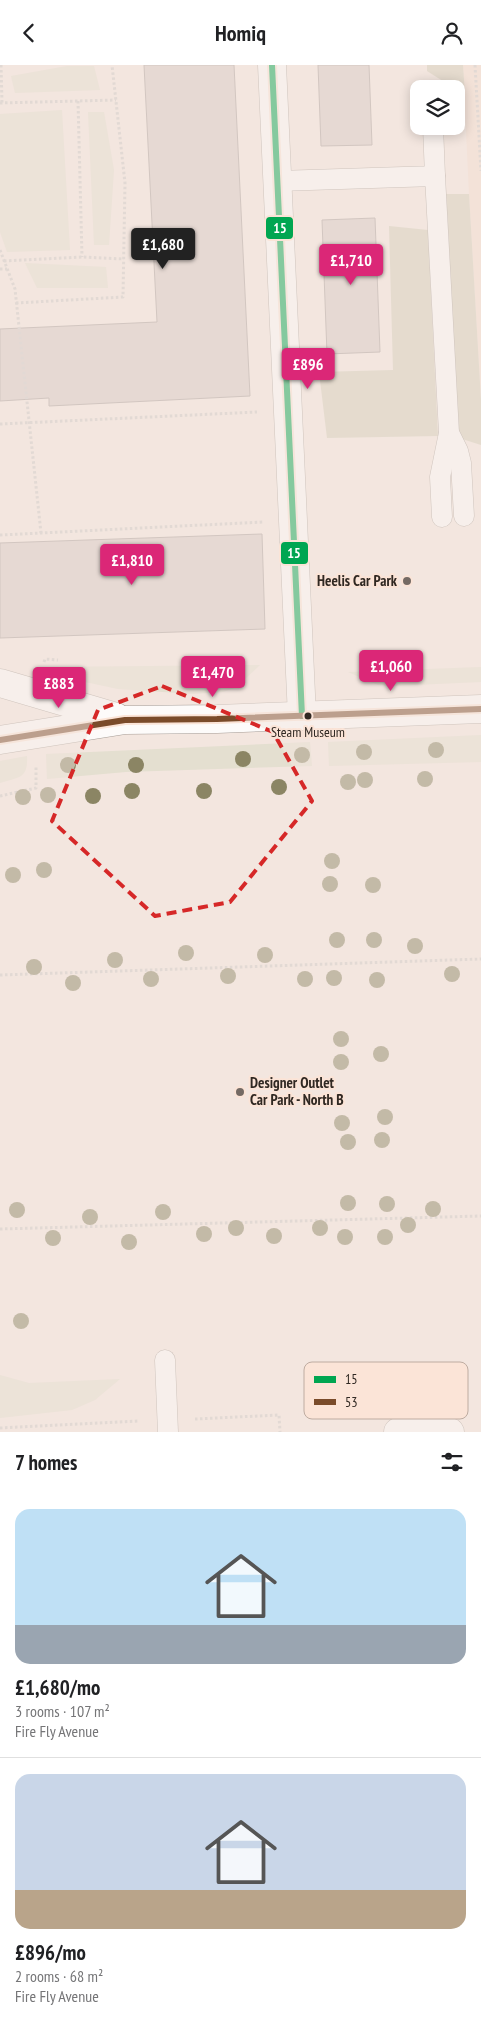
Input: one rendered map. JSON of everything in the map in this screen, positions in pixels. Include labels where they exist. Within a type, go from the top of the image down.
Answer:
[{"type":"street","points":[[272,65],[302,716]]},
{"type":"street","points":[[0,683],[126,720]]},
{"type":"street","points":[[0,741],[126,720],[481,709]]},
{"type":"street","points":[[398,1432],[437,1430],[450,1432]]},
{"type":"lane","points":[[433,135],[449,433],[440,477],[442,517]]},
{"type":"lane","points":[[278,181],[435,176]]},
{"type":"lane","points":[[449,433],[458,451],[461,463],[464,516]]},
{"type":"lane","points":[[166,1360],[168,1432]]},
{"type":"path","points":[[0,65],[1,103],[116,100]]},
{"type":"path","points":[[16,303],[123,297],[126,183],[112,65]]},
{"type":"path","points":[[475,65],[481,171]]},
{"type":"path","points":[[78,101],[82,257]]},
{"type":"path","points":[[0,250],[15,289],[41,533]]},
{"type":"path","points":[[4,261],[82,257],[124,259]]},
{"type":"path","points":[[0,269],[7,269]]},
{"type":"path","points":[[0,424],[288,410]]},
{"type":"path","points":[[0,535],[293,521]]},
{"type":"path","points":[[0,975],[481,959]]},
{"type":"path","points":[[0,1229],[481,1216]]},
{"type":"highlighted area","points":[[162,686],[273,732],[312,801],[230,902],[155,916],[52,821],[98,710]]},
{"type":"shaded area","points":[[427,65],[463,65],[464,80],[441,80],[427,71]]},
{"type":"shaded area","points":[[463,65],[481,65],[481,400],[469,194],[465,80]]},
{"type":"shaded area","points":[[67,66],[94,66],[100,90],[15,93],[11,76]]},
{"type":"shaded area","points":[[62,110],[70,250],[7,252],[0,232],[0,114]]},
{"type":"shaded area","points":[[88,112],[104,112],[114,170],[109,245],[94,245]]},
{"type":"shaded area","points":[[446,194],[469,194],[481,400],[481,445],[459,438]]},
{"type":"shaded area","points":[[389,226],[428,230],[438,436],[327,438],[319,372],[393,370]]},
{"type":"shaded area","points":[[25,263],[106,267],[108,288],[37,288]]},
{"type":"shaded area","points":[[260,665],[234,688],[223,692],[192,694],[118,689],[48,674],[43,670],[47,667]]},
{"type":"shaded area","points":[[481,667],[481,682],[391,686],[378,685],[348,672]]},
{"type":"shaded area","points":[[481,735],[481,762],[329,766],[328,742]]},
{"type":"shaded area","points":[[310,742],[312,766],[126,772],[47,779],[46,754]]},
{"type":"shaded area","points":[[27,756],[26,769],[21,776],[0,783],[0,761]]},
{"type":"shaded area","points":[[0,1375],[29,1383],[120,1379],[95,1400],[72,1410],[0,1418]]},
{"type":"building","points":[[144,65],[234,65],[250,396],[49,406],[49,398],[0,401],[0,329],[157,322]]},
{"type":"building","points":[[318,65],[369,65],[372,145],[321,146]]},
{"type":"building","points":[[375,218],[380,352],[327,354],[322,220]]},
{"type":"building","points":[[262,534],[265,629],[0,638],[0,543]]},
{"type":"transit line","name":"15","points":[[272,65],[302,716]]},
{"type":"transit line","name":"53","points":[[0,740],[125,720],[217,719],[481,709]]},
{"type":"place","name":"Heelis Car Park","points":[[407,581]]},
{"type":"place","name":"Steam Museum","points":[[308,716]]},
{"type":"place","name":"Designer Outlet Car Park - North B","points":[[240,1092]]}]
